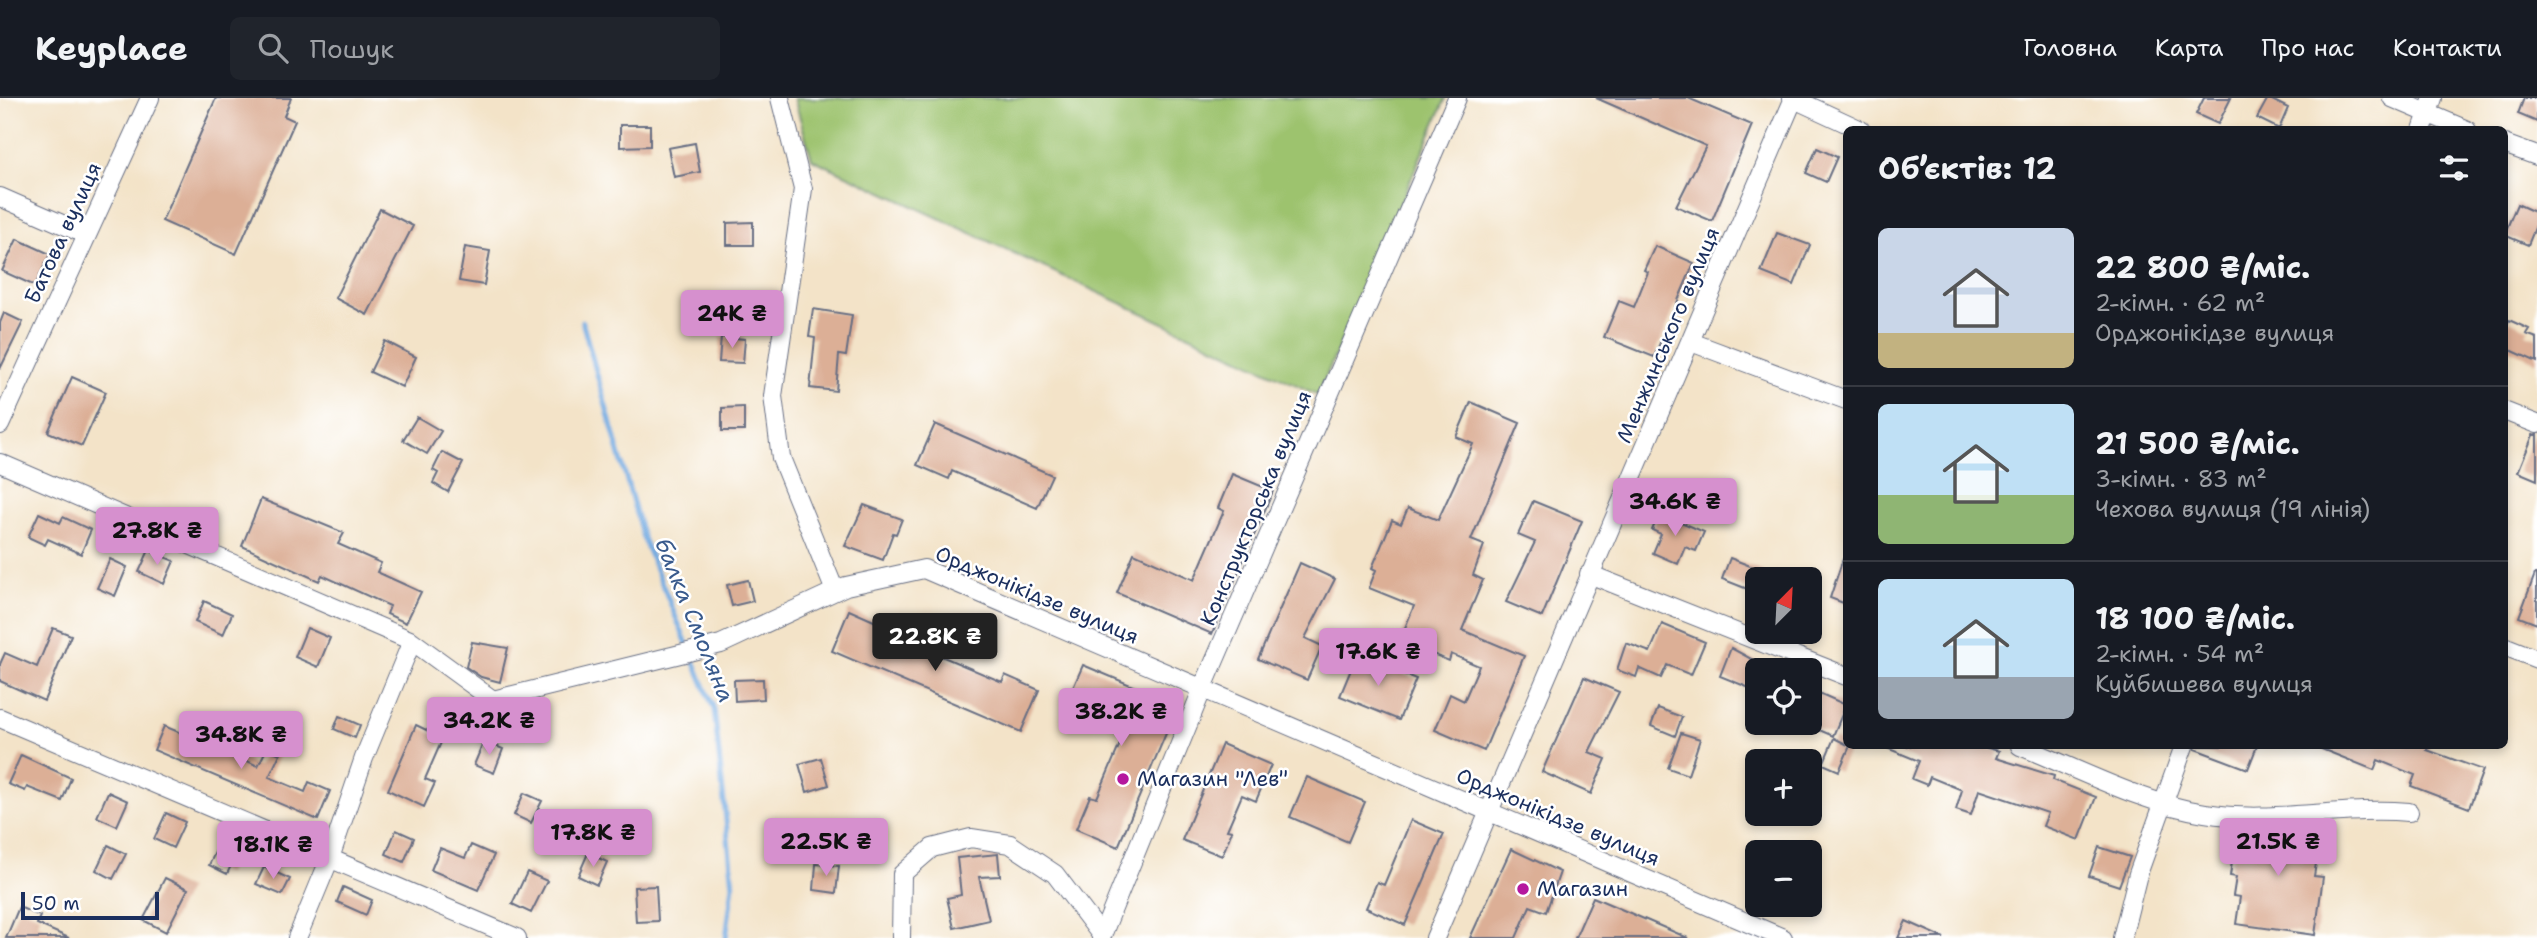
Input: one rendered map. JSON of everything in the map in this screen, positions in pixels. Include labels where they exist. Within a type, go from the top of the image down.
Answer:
[{"type":"street","name":"Батова вулиця","points":[[0,425],[150,98]]},
{"type":"street","points":[[779,98],[803,189],[773,396],[781,458],[835,591]]},
{"type":"street","name":"Конструкторська вулиця","points":[[1102,937],[1202,690],[1457,98]]},
{"type":"street","points":[[1793,98],[1852,126]]},
{"type":"street","name":"Менжинського вулиця","points":[[1435,938],[1692,342],[1793,98]]},
{"type":"street","points":[[2392,98],[2458,126]]},
{"type":"street","points":[[2508,145],[2537,156]]},
{"type":"street","points":[[0,197],[87,235]]},
{"type":"street","points":[[1692,342],[1843,399]]},
{"type":"street","points":[[2508,413],[2537,424]]},
{"type":"street","name":"Орджонікідзе вулиця","points":[[0,463],[412,641],[493,700],[721,643],[846,586],[924,569],[1783,938]]},
{"type":"street","points":[[1590,574],[1843,675]]},
{"type":"street","points":[[297,938],[330,858],[363,758],[412,641]]},
{"type":"street","points":[[2508,648],[2537,659]]},
{"type":"street","points":[[0,718],[517,938]]},
{"type":"street","points":[[2027,749],[2162,803],[2206,814],[2267,816],[2374,809],[2409,812]]},
{"type":"street","points":[[2122,938],[2138,874],[2183,749]]},
{"type":"street","points":[[901,938],[902,874],[932,848],[971,838],[1010,844],[1055,874],[1102,937]]},
{"type":"green space","points":[[794,98],[1446,98],[1318,395],[812,159]]},
{"type":"building","points":[[216,98],[291,98],[284,116],[295,121],[236,254],[162,221]]},
{"type":"building","points":[[1596,98],[1688,98],[1752,125],[1712,221],[1676,206],[1706,146]]},
{"type":"building","points":[[2204,98],[2231,98],[2218,124],[2196,114]]},
{"type":"building","points":[[2268,98],[2288,108],[2280,126],[2273,126],[2257,118]]},
{"type":"building","points":[[2524,98],[2537,98],[2537,122],[2518,114]]},
{"type":"building","points":[[620,125],[650,125],[650,146],[620,147]]},
{"type":"building","points":[[695,143],[700,172],[674,177],[668,148]]},
{"type":"building","points":[[1817,148],[1837,157],[1826,182],[1806,173]]},
{"type":"building","points":[[2517,204],[2537,213],[2537,223],[2528,245],[2508,237],[2508,225]]},
{"type":"building","points":[[380,209],[413,226],[367,315],[335,298]]},
{"type":"building","points":[[753,222],[753,245],[727,245],[727,223]]},
{"type":"building","points":[[1777,233],[1810,245],[1794,285],[1761,272]]},
{"type":"building","points":[[17,239],[50,254],[35,286],[2,271]]},
{"type":"building","points":[[1655,246],[1694,263],[1654,357],[1604,337],[1619,301],[1634,307],[1648,272],[1644,270]]},
{"type":"building","points":[[465,247],[490,251],[484,285],[459,281]]},
{"type":"building","points":[[813,309],[852,315],[846,356],[839,355],[836,391],[810,388],[815,338],[809,337]]},
{"type":"building","points":[[4,313],[23,322],[0,369],[0,323]]},
{"type":"building","points":[[2509,320],[2529,329],[2526,334],[2537,338],[2537,362],[2508,349]]},
{"type":"building","points":[[721,337],[745,339],[743,363],[719,362]]},
{"type":"building","points":[[385,341],[416,357],[402,387],[370,372]]},
{"type":"building","points":[[72,377],[106,392],[82,446],[48,432]]},
{"type":"building","points":[[1471,402],[1520,423],[1471,540],[1484,545],[1473,575],[1483,580],[1462,630],[1524,656],[1484,751],[1435,730],[1450,694],[1464,701],[1479,666],[1451,654],[1449,661],[1400,640],[1414,606],[1369,588],[1376,570],[1372,568],[1392,520],[1401,524],[1408,508],[1438,520],[1473,444],[1456,437]]},
{"type":"building","points":[[744,407],[744,431],[722,431],[722,408]]},
{"type":"building","points":[[417,417],[441,431],[427,454],[403,440]]},
{"type":"building","points":[[935,424],[1052,475],[1037,508],[952,471],[949,479],[917,465]]},
{"type":"building","points":[[2533,435],[2537,435],[2537,480],[2518,472]]},
{"type":"building","points":[[442,452],[463,463],[448,492],[433,483],[438,473],[433,470]]},
{"type":"building","points":[[1232,474],[1273,491],[1212,634],[1117,593],[1134,553],[1194,580],[1224,511],[1218,508]]},
{"type":"building","points":[[261,499],[344,533],[338,544],[381,563],[377,572],[421,592],[406,623],[387,614],[390,606],[322,575],[319,581],[242,546]]},
{"type":"building","points":[[1533,501],[1582,521],[1542,617],[1506,602],[1535,542],[1518,535]]},
{"type":"building","points":[[864,505],[902,519],[896,534],[893,533],[883,560],[845,546]]},
{"type":"building","points":[[39,513],[60,523],[63,517],[91,530],[81,554],[48,539],[45,545],[28,537]]},
{"type":"building","points":[[1660,513],[1704,532],[1696,551],[1685,547],[1678,564],[1653,553],[1661,534],[1652,530]]},
{"type":"building","points":[[149,550],[174,561],[164,584],[139,572]]},
{"type":"building","points":[[1730,558],[1753,567],[1745,567],[1745,588],[1722,579]]},
{"type":"building","points":[[110,559],[127,567],[115,596],[97,588]]},
{"type":"building","points":[[1843,559],[1843,603],[1830,598]]},
{"type":"building","points":[[1300,563],[1335,579],[1305,638],[1322,646],[1307,680],[1258,659]]},
{"type":"building","points":[[2537,574],[2537,624],[2519,617]]},
{"type":"building","points":[[748,580],[753,601],[732,606],[727,585]]},
{"type":"building","points":[[204,601],[232,614],[223,635],[195,622]]},
{"type":"building","points":[[849,610],[883,625],[880,630],[1002,682],[1005,675],[1039,690],[1021,732],[832,651]]},
{"type":"building","points":[[1662,624],[1705,642],[1691,675],[1667,665],[1661,678],[1639,668],[1636,677],[1617,670],[1626,643],[1650,652]]},
{"type":"building","points":[[53,628],[71,635],[44,701],[0,681],[0,664],[5,653],[37,667]]},
{"type":"building","points":[[307,628],[330,638],[318,667],[295,657]]},
{"type":"building","points":[[472,642],[508,648],[500,682],[481,677],[466,667]]},
{"type":"building","points":[[1731,648],[1750,658],[1745,658],[1745,686],[1720,676]]},
{"type":"building","points":[[1357,655],[1416,679],[1399,720],[1340,696]]},
{"type":"building","points":[[1083,665],[1178,705],[1118,847],[1076,829],[1090,796],[1097,798],[1128,725],[1096,712],[1094,718],[1065,706]]},
{"type":"building","points":[[1584,677],[1619,692],[1589,752],[1606,759],[1591,794],[1542,772]]},
{"type":"building","points":[[763,679],[764,699],[735,701],[734,680]]},
{"type":"building","points":[[1822,694],[1843,704],[1843,712],[1833,736],[1822,731]]},
{"type":"building","points":[[1658,708],[1682,717],[1675,736],[1651,726]]},
{"type":"building","points":[[339,716],[360,725],[355,738],[334,729]]},
{"type":"building","points":[[416,725],[443,738],[425,779],[435,783],[424,807],[388,790]]},
{"type":"building","points":[[164,726],[188,736],[191,729],[207,736],[205,742],[258,766],[267,748],[280,754],[269,777],[305,792],[309,782],[330,791],[318,820],[154,750]]},
{"type":"building","points":[[1681,733],[1700,739],[1688,775],[1668,768]]},
{"type":"building","points":[[1834,738],[1843,742],[1843,749],[1849,749],[1839,771],[1823,764]]},
{"type":"building","points":[[484,741],[503,749],[494,773],[474,765]]},
{"type":"building","points":[[1222,744],[1271,765],[1256,801],[1242,795],[1227,830],[1232,831],[1222,856],[1182,840]]},
{"type":"building","points":[[1889,749],[1991,749],[1999,751],[1996,758],[2054,776],[2053,780],[2096,797],[2079,840],[2043,826],[2048,813],[1979,790],[1971,815],[1956,810],[1962,790],[1930,777],[1927,785],[1912,779],[1919,761]]},
{"type":"building","points":[[2195,749],[2256,749],[2248,769]]},
{"type":"building","points":[[2322,749],[2428,749],[2483,770],[2469,808],[2411,786],[2415,775],[2378,760],[2374,770]]},
{"type":"building","points":[[21,755],[71,778],[62,801],[27,787],[25,791],[8,784]]},
{"type":"building","points":[[821,758],[829,785],[807,792],[799,764]]},
{"type":"building","points":[[1307,777],[1365,802],[1348,842],[1290,817]]},
{"type":"building","points":[[108,792],[128,801],[117,826],[97,817]]},
{"type":"building","points":[[524,793],[542,801],[531,823],[514,815]]},
{"type":"building","points":[[166,813],[185,822],[173,848],[154,839]]},
{"type":"building","points":[[1411,820],[1444,834],[1405,925],[1366,908],[1377,882],[1384,885]]},
{"type":"building","points":[[2322,825],[2314,876],[2323,877],[2315,935],[2236,924],[2240,897],[2233,896],[2236,877],[2230,876],[2236,831],[2249,833],[2252,828]]},
{"type":"building","points":[[396,830],[414,838],[404,862],[386,854]]},
{"type":"building","points":[[221,840],[239,849],[227,874],[209,865]]},
{"type":"building","points":[[108,845],[126,854],[113,879],[96,870]]},
{"type":"building","points":[[471,845],[494,855],[478,890],[431,870],[440,848],[465,858]]},
{"type":"building","points":[[2099,847],[2130,857],[2119,886],[2089,876]]},
{"type":"building","name":"Магазин","points":[[1511,849],[1560,872],[1546,912],[1530,906],[1516,938],[1470,938]]},
{"type":"building","points":[[588,853],[607,862],[597,885],[578,876]]},
{"type":"building","points":[[998,854],[1000,876],[979,877],[989,920],[954,928],[947,898],[961,895],[957,858]]},
{"type":"building","points":[[816,864],[839,866],[836,893],[814,890]]},
{"type":"building","points":[[264,867],[290,879],[282,895],[256,884]]},
{"type":"building","points":[[527,872],[547,881],[531,913],[512,904]]},
{"type":"building","points":[[165,878],[188,889],[166,932],[143,920]]},
{"type":"building","points":[[656,886],[658,921],[636,922],[634,887]]},
{"type":"building","points":[[343,887],[372,900],[366,915],[337,902]]},
{"type":"building","points":[[1593,897],[1688,938],[1575,938]]},
{"type":"building","points":[[19,907],[40,916],[37,924],[69,938],[6,938]]},
{"type":"building","points":[[1906,921],[1944,938],[1898,938]]},
{"type":"waterway","name":"балка Смоляна","points":[[582,321],[643,538],[714,709],[733,885],[726,938]]},
{"type":"place","name":"Магазин \"Лев\"","points":[[1123,779]]},
{"type":"place","name":"Магазин","points":[[1523,889]]}]
